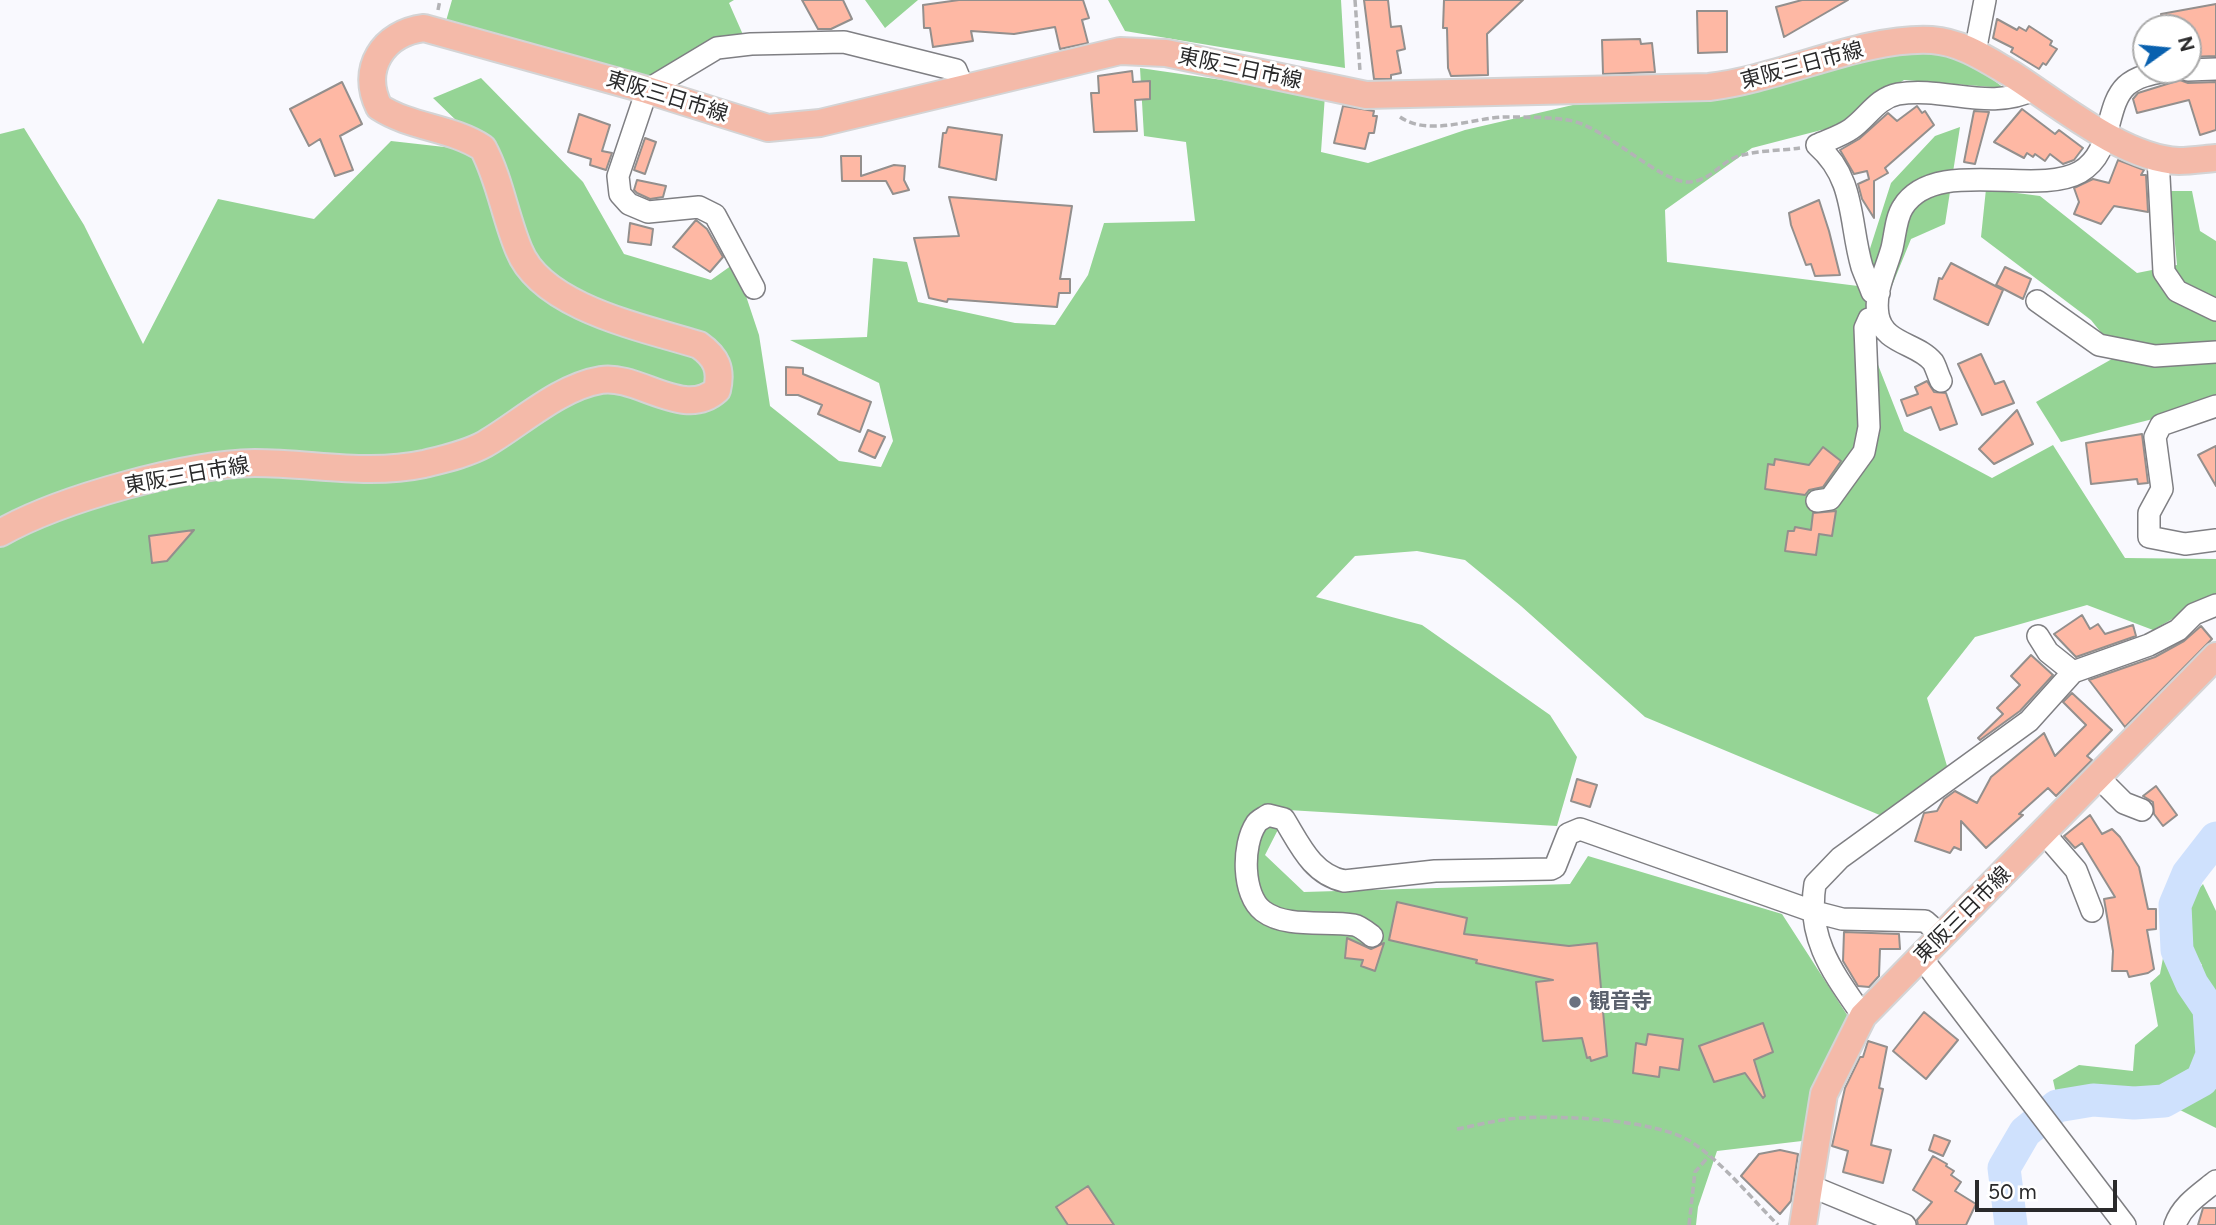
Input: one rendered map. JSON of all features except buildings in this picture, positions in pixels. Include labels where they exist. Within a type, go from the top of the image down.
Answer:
[{"type":"main road","name":"東阪三日市線","points":[[0,533],[80,499],[216,467],[254,463],[361,471],[426,463],[477,448],[573,389],[602,380],[622,381],[687,400],[709,396],[717,390],[719,367],[710,352],[699,345],[601,314],[555,291],[534,274],[520,253],[483,148],[470,140],[400,120],[379,107],[371,81],[375,59],[382,48],[407,30],[424,29],[647,90],[768,128],[820,123],[1120,51],[1166,53],[1376,95],[1709,87],[1742,83],[1887,43],[1933,40],[1975,52],[2106,135],[2158,158],[2178,161],[2216,158]]},
{"type":"main road","name":"東阪三日市線","points":[[1803,1225],[1824,1094],[1863,1016],[2216,656]]},
{"type":"street","points":[[1975,52],[1985,0]]},
{"type":"street","points":[[754,288],[715,215],[699,207],[648,212],[629,204],[620,194],[618,176],[647,90],[717,48],[751,44],[845,42],[956,69],[963,87]]},
{"type":"street","points":[[1941,381],[1932,361],[1889,334],[1878,317],[1878,293],[1903,207],[1916,195],[1931,187],[1963,179],[2064,179],[2090,166],[2106,135],[2124,87],[2132,81]]},
{"type":"street","points":[[1878,293],[1872,292],[1862,266],[1855,220],[1840,176],[1830,157],[1817,145],[1853,128],[1870,110],[1894,94],[1992,100],[2023,95],[2035,89]]},
{"type":"street","points":[[2158,158],[2164,272],[2177,291],[2216,310]]},
{"type":"street","points":[[2037,301],[2099,345],[2155,356],[2216,352]]},
{"type":"street","points":[[1817,501],[1830,499],[1864,452],[1869,427],[1865,328],[1869,319],[1878,317]]},
{"type":"street","points":[[2216,406],[2161,425],[2155,438],[2162,489],[2150,513],[2149,537],[2185,544],[2216,540]]},
{"type":"street","points":[[1863,1016],[1824,959],[1815,912],[1815,884],[1824,873],[2029,721],[2073,672],[2149,645],[2178,630],[2194,614],[2216,605]]},
{"type":"street","points":[[2038,636],[2048,652],[2073,672]]},
{"type":"street","points":[[2098,778],[2124,803],[2142,810]]},
{"type":"street","points":[[1372,936],[1357,925],[1294,920],[1265,912],[1254,901],[1247,870],[1248,842],[1256,822],[1268,815],[1284,819],[1308,858],[1331,878],[1344,881],[1435,871],[1551,869],[1568,834],[1580,829],[1815,912],[1842,919],[1925,921],[1942,936]]},
{"type":"street","points":[[2044,833],[2076,870],[2092,911]]},
{"type":"street","points":[[1921,957],[2064,1141],[2125,1225]]},
{"type":"street","points":[[2175,1225],[2179,1215],[2192,1201],[2216,1181]]},
{"type":"street","points":[[1808,1185],[1864,1209],[1908,1215]]},
{"type":"path","points":[[1355,0],[1360,73],[1376,95],[1408,122],[1429,126],[1503,117],[1572,120],[1624,146],[1673,179],[1689,182],[1709,178],[1735,158],[1817,145]]},
{"type":"path","points":[[1457,1129],[1510,1119],[1562,1118],[1665,1129],[1693,1143],[1709,1156],[1778,1225]]},
{"type":"path","points":[[1689,1225],[1695,1172],[1709,1156]]},
{"type":"green space","points":[[452,0],[734,0],[729,3],[744,37],[707,41],[645,79],[446,21]]},
{"type":"green space","points":[[865,0],[918,0],[885,28]]},
{"type":"green space","points":[[1108,0],[1341,0],[1345,68],[1125,31]]},
{"type":"green space","points":[[1915,49],[1968,61],[2004,88],[1904,80],[1833,127],[1752,148],[1665,210],[1667,262],[1858,286],[1891,183],[1935,136],[1960,127],[1945,224],[1911,239],[1869,342],[1904,431],[1992,478],[2053,445],[2125,558],[2216,559],[2216,594],[2153,630],[2087,605],[1975,637],[1927,698],[1947,766],[1882,816],[1645,717],[1521,606],[1465,560],[1417,551],[1355,556],[1316,597],[1422,625],[1550,715],[1577,757],[1557,826],[1288,810],[1265,855],[1304,892],[1570,884],[1588,856],[1782,914],[1851,1021],[1802,1141],[1717,1151],[1698,1207],[1696,1225],[0,1225],[0,134],[24,128],[84,225],[143,344],[218,199],[314,219],[391,141],[489,152],[433,98],[481,78],[583,182],[624,254],[711,280],[735,263],[759,335],[770,406],[839,461],[881,467],[893,441],[879,383],[790,340],[867,337],[873,258],[907,262],[918,302],[1015,323],[1055,325],[1088,275],[1104,223],[1195,221],[1186,142],[1144,136],[1140,68],[1325,95],[1321,152],[1368,163],[1465,130],[1590,101]]},
{"type":"green space","points":[[1986,189],[2040,196],[2137,273],[2177,265],[2170,191],[2192,191],[2200,231],[2216,241],[2216,399],[2173,414],[2061,442],[2036,402],[2119,355],[2091,320],[1981,237]]},
{"type":"green space","points":[[2203,884],[2216,911],[2216,1128],[2140,1090],[2057,1098],[2053,1080],[2079,1065],[2133,1071],[2135,1045],[2158,1026],[2150,983],[2160,974],[2163,958],[2184,984],[2202,965],[2183,937],[2181,909]]},
{"type":"waterway","points":[[2011,1225],[2004,1168],[2025,1132],[2057,1106],[2093,1100],[2134,1103],[2164,1101],[2202,1080],[2212,1055],[2209,1009],[2192,984],[2177,950],[2175,905],[2188,874],[2216,838]]},
{"type":"place","name":"観音寺","points":[[1575,1002]]}]
